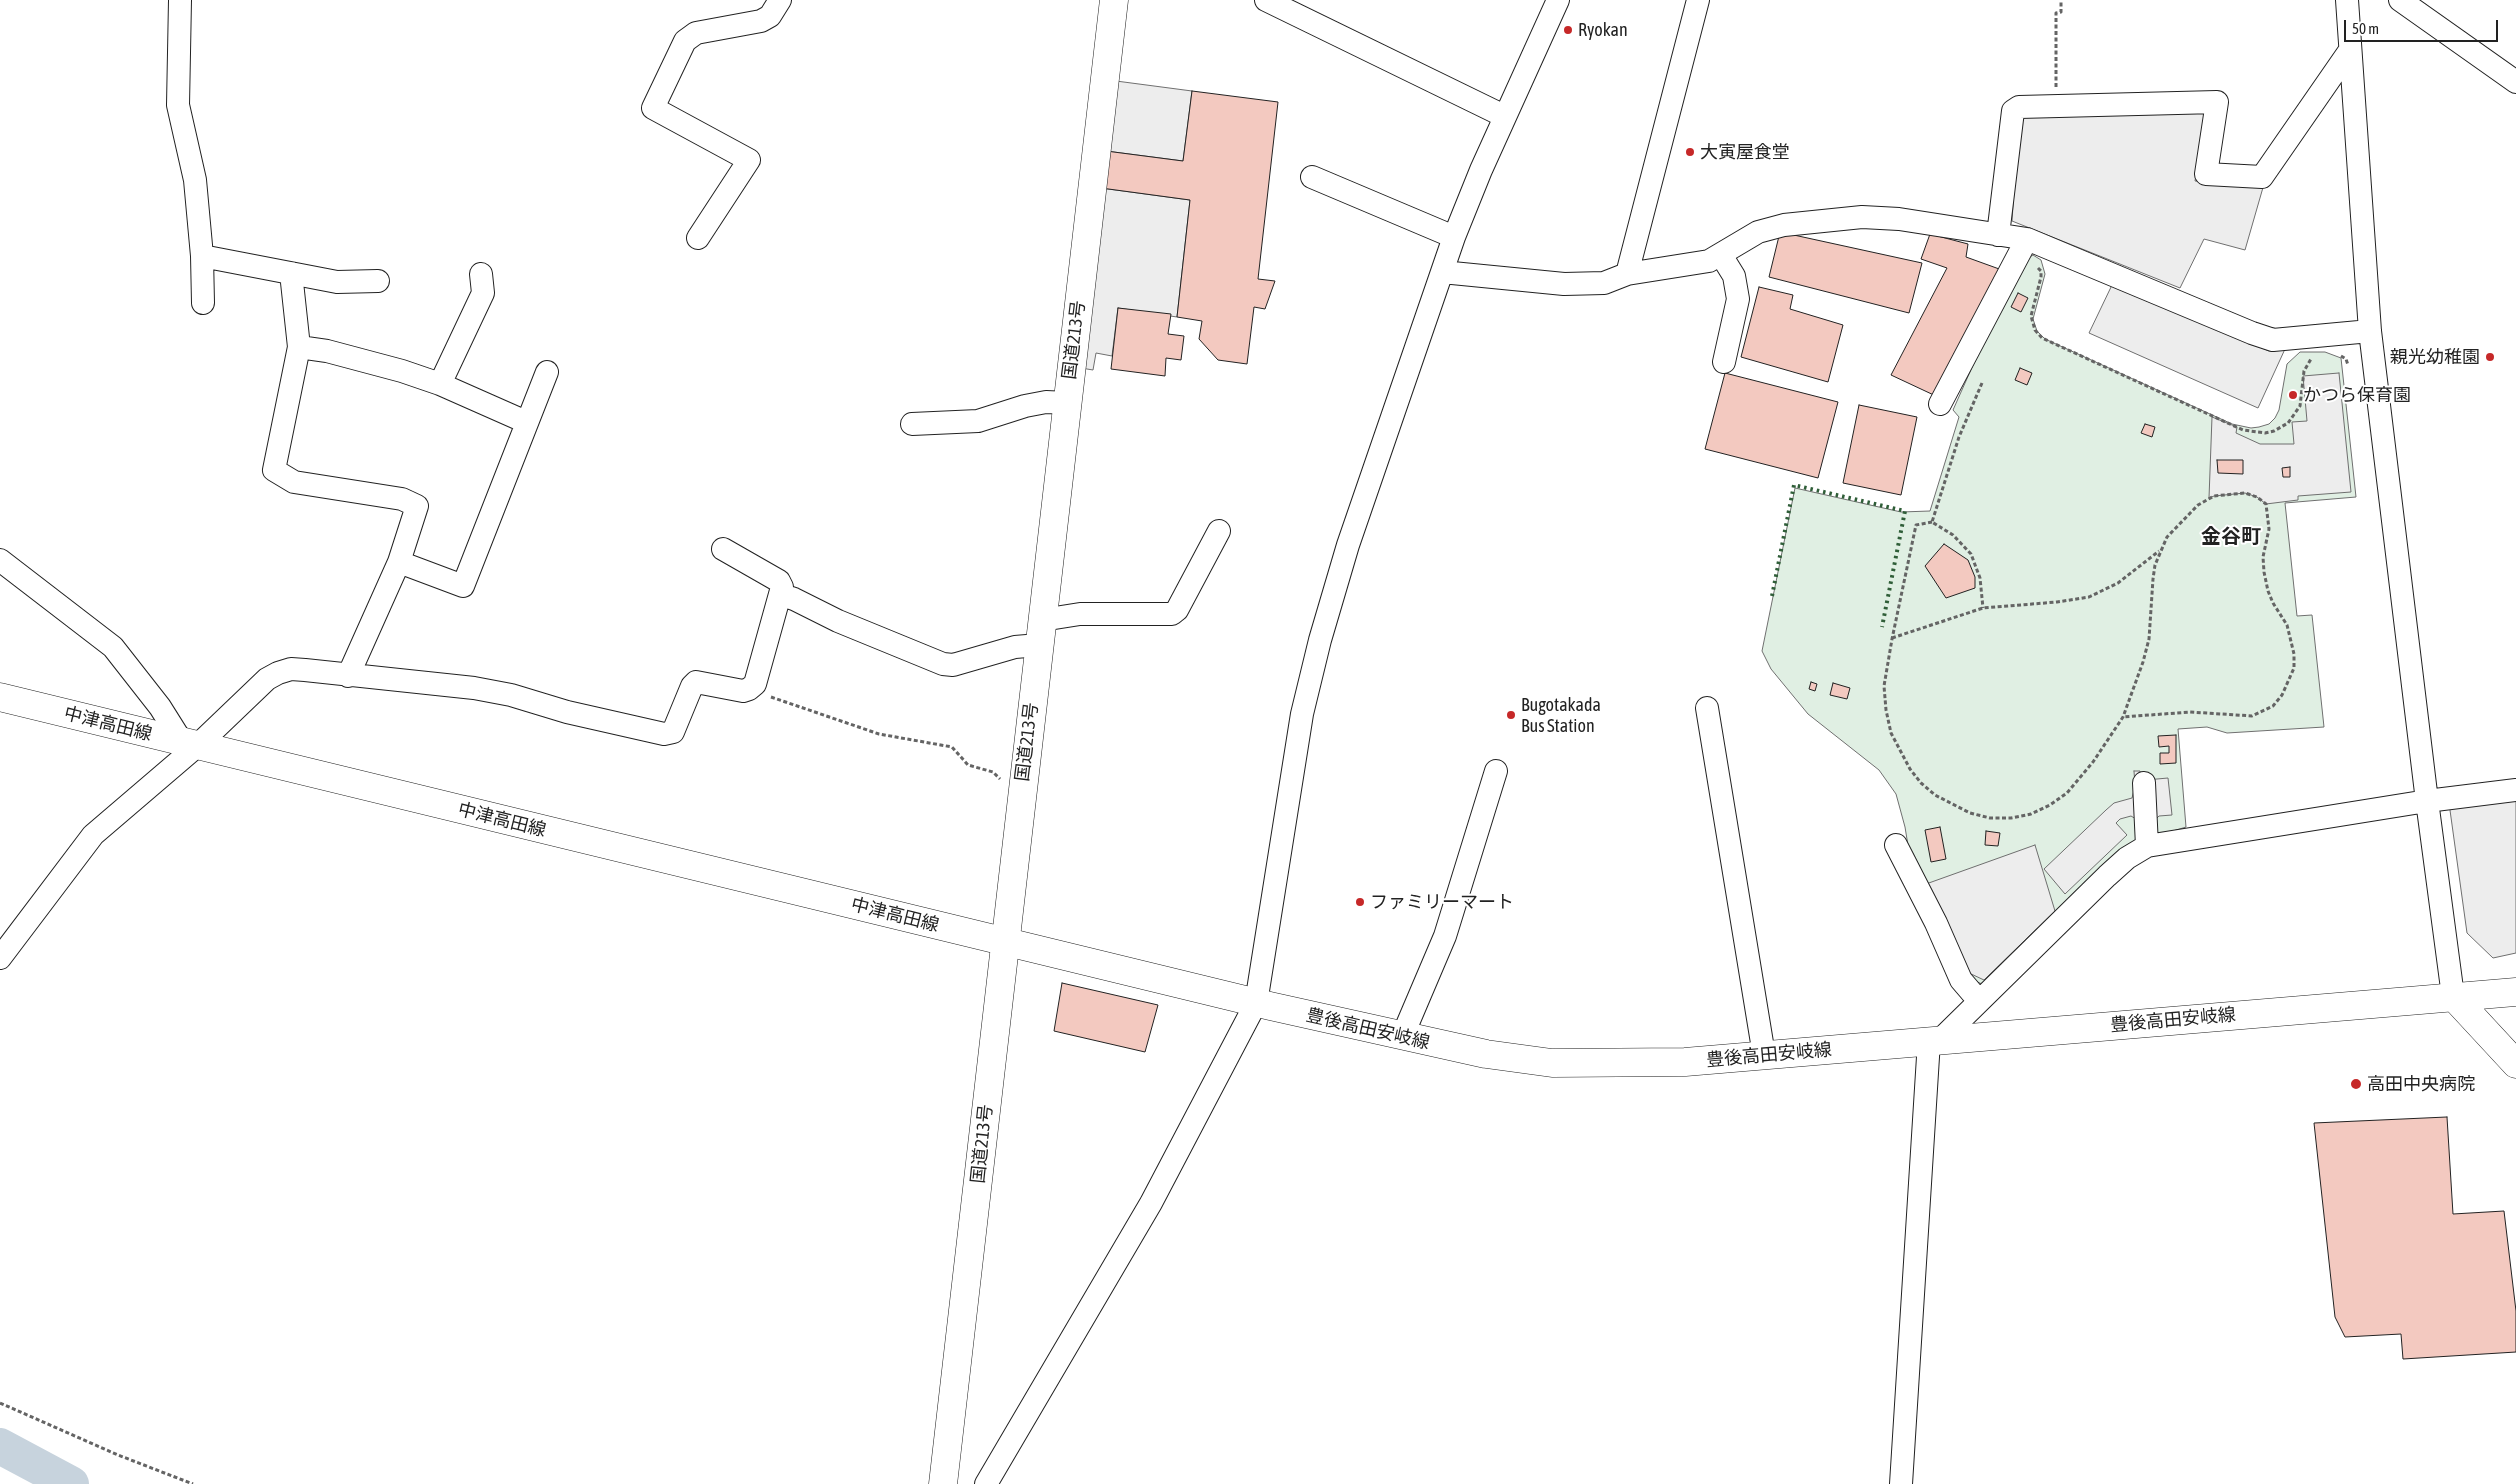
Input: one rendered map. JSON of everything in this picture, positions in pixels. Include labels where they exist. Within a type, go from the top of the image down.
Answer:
[{"type":"main road","name":"国道213号","points":[[943,1484],[972,1247],[1004,942],[1114,0]]},
{"type":"main road","name":"中津高田線","points":[[0,698],[1004,942]]},
{"type":"main road","name":"豊後高田安岐線","points":[[1004,942],[1402,1037],[1486,1054],[1552,1063],[1685,1062],[2516,992]]},
{"type":"main road","points":[[2453,996],[2516,1064]]},
{"type":"street","points":[[180,0],[178,105],[195,180],[202,256],[203,303]]},
{"type":"street","points":[[698,238],[749,160],[653,108],[685,41],[696,33],[761,22],[770,16],[780,0]]},
{"type":"street","points":[[1266,0],[1504,116]]},
{"type":"street","points":[[986,1484],[1151,1202],[1256,1003],[1302,714],[1320,640],[1348,545],[1454,238],[1504,116],[1558,0]]},
{"type":"street","points":[[1627,274],[1698,0]]},
{"type":"street","points":[[2347,0],[2370,331],[2427,801],[2453,996]]},
{"type":"street","points":[[2400,0],[2516,82]]},
{"type":"street","points":[[1998,235],[2013,111],[2019,107],[2217,102],[2206,174],[2262,177],[2350,50]]},
{"type":"street","points":[[1312,177],[1454,238]]},
{"type":"street","points":[[1442,272],[1564,284],[1604,283],[1627,274],[1696,265],[1721,255],[1739,242],[1758,232],[1784,225],[1862,217],[1899,219],[2027,239],[2252,333],[2274,340],[2370,331]]},
{"type":"street","points":[[1940,404],[2027,239]]},
{"type":"street","points":[[1721,255],[1734,276],[1738,299],[1724,362]]},
{"type":"street","points":[[202,256],[337,282],[378,281]]},
{"type":"street","points":[[291,273],[299,347],[274,470],[294,482],[402,499],[417,506],[399,562],[348,676]]},
{"type":"street","points":[[440,384],[483,293],[481,274]]},
{"type":"street","points":[[299,347],[366,361],[440,384],[526,422]]},
{"type":"street","points":[[399,562],[463,586],[547,372]]},
{"type":"street","points":[[912,424],[978,421],[1025,406],[1046,402],[1067,403]]},
{"type":"street","points":[[780,598],[786,596],[794,599],[838,621],[943,664],[953,665],[1015,647],[1080,614],[1172,614],[1177,610],[1219,531]]},
{"type":"street","points":[[0,958],[93,835],[189,744],[267,679],[278,673],[291,669],[474,688],[511,695],[567,712],[664,734],[673,732],[692,686],[696,682],[743,691],[755,684],[780,598],[782,587],[779,581],[723,549]]},
{"type":"street","points":[[0,560],[112,647],[189,744]]},
{"type":"street","points":[[1707,708],[1764,1055]]},
{"type":"street","points":[[1402,1037],[1445,936],[1496,771]]},
{"type":"street","points":[[2144,783],[2148,846]]},
{"type":"street","points":[[1901,1484],[1935,1041],[1979,1002],[2106,876],[2127,858],[2148,846],[2427,801],[2516,790]]},
{"type":"street","points":[[1896,845],[1936,923],[1961,980],[1979,1002]]},
{"type":"path","points":[[2056,107],[2056,13],[2061,12],[2061,0]]},
{"type":"path","points":[[2030,265],[2037,267],[2041,272],[2031,316],[2034,330],[2042,338],[2243,430],[2265,433],[2274,432],[2288,423],[2300,406],[2305,366],[2316,355]]},
{"type":"path","points":[[2337,355],[2346,359],[2348,364]]},
{"type":"path","points":[[1932,522],[1960,437],[1982,383]]},
{"type":"path","points":[[1983,608],[1980,578],[1971,554],[1953,535],[1932,522],[1916,525],[1884,686],[1886,710],[1898,747],[1921,783],[1935,795],[1970,813],[1990,818],[2011,818],[2031,814],[2050,806],[2081,778],[2123,718],[2136,684],[2149,639],[2153,579],[2160,550],[2167,537],[2198,505],[2214,496],[2245,493],[2257,497],[2266,504],[2269,529],[2263,557],[2264,572],[2273,603],[2291,638],[2294,668],[2282,695],[2274,706],[2262,713],[2240,716],[2179,712],[2123,718]]},
{"type":"path","points":[[1892,639],[1983,608],[2057,602],[2089,596],[2118,583],[2160,550]]},
{"type":"path","points":[[749,689],[879,734],[952,747],[968,765],[993,772],[1003,782]]},
{"type":"path","points":[[0,1403],[118,1455],[193,1484]]},
{"type":"green space","points":[[2033,255],[2041,260],[2045,274],[2033,319],[2037,331],[2045,339],[2232,424],[2251,428],[2259,427],[2269,424],[2275,418],[2279,410],[2287,364],[2300,352],[2325,352],[2341,358],[2356,497],[2285,503],[2297,616],[2312,615],[2324,727],[2227,733],[2207,727],[2178,729],[2186,827],[2141,841],[1984,985],[1969,978],[1911,864],[1905,827],[1896,794],[1879,770],[1808,714],[1771,669],[1762,651],[1795,488],[1901,512],[1930,511],[1959,417],[1953,410],[1982,345],[2025,260]]},
{"type":"shaded area","points":[[1116,81],[1192,91],[1183,161],[1106,151]]},
{"type":"shaded area","points":[[2209,109],[2195,181],[2264,184],[2245,250],[2204,239],[2180,288],[2012,221],[2019,113]]},
{"type":"shaded area","points":[[1101,188],[1190,200],[1177,317],[1118,308],[1112,356],[1096,353],[1093,370],[1081,368]]},
{"type":"shaded area","points":[[2112,285],[2269,351],[2285,349],[2258,408],[2089,333]]},
{"type":"shaded area","points":[[2339,373],[2351,492],[2298,496],[2298,500],[2266,504],[2257,497],[2245,493],[2209,498],[2212,417],[2237,427],[2236,433],[2260,444],[2294,444],[2292,422],[2307,421],[2303,376]]},
{"type":"shaded area","points":[[2134,771],[2140,771],[2141,778],[2146,780],[2168,778],[2172,815],[2159,816],[2156,819],[2136,819],[2131,816],[2120,819],[2116,823],[2127,835],[2065,894],[2044,869],[2114,803],[2132,798],[2135,786]]},
{"type":"shaded area","points":[[2516,795],[2516,953],[2493,958],[2467,933],[2449,803]]},
{"type":"shaded area","points":[[2035,845],[2055,911],[1984,980],[1969,973],[1926,884]]},
{"type":"building","points":[[1192,91],[1278,102],[1258,279],[1275,281],[1265,309],[1254,307],[1247,364],[1218,360],[1199,339],[1202,321],[1177,317],[1190,200],[1101,188],[1106,151],[1183,161]]},
{"type":"building","points":[[1780,232],[1922,263],[1909,313],[1769,277]]},
{"type":"building","points":[[1930,234],[1968,244],[1966,257],[2002,270],[1938,397],[1891,375],[1947,268],[1921,259]]},
{"type":"building","points":[[1759,287],[1793,295],[1790,309],[1843,325],[1828,382],[1741,357]]},
{"type":"building","points":[[2018,293],[2028,298],[2021,312],[2011,307]]},
{"type":"building","points":[[1118,308],[1171,314],[1168,334],[1184,336],[1181,360],[1166,358],[1165,376],[1111,369]]},
{"type":"building","points":[[2020,368],[2032,373],[2027,385],[2015,380]]},
{"type":"building","points":[[1725,373],[1838,402],[1818,478],[1705,449]]},
{"type":"building","points":[[1859,405],[1917,417],[1901,495],[1843,483]]},
{"type":"building","points":[[2145,424],[2155,427],[2152,437],[2141,433]]},
{"type":"building","points":[[2217,460],[2243,460],[2243,474],[2218,473]]},
{"type":"building","points":[[2290,467],[2290,477],[2283,477],[2282,468]]},
{"type":"building","points":[[1944,544],[1968,560],[1975,577],[1975,588],[1946,598],[1925,566]]},
{"type":"building","points":[[1811,682],[1817,684],[1815,691],[1809,689]]},
{"type":"building","points":[[1833,683],[1850,688],[1847,699],[1830,695]]},
{"type":"building","points":[[2176,735],[2176,763],[2160,764],[2160,753],[2169,753],[2169,746],[2159,747],[2158,736]]},
{"type":"building","points":[[1940,827],[1946,859],[1931,862],[1925,830]]},
{"type":"building","points":[[1986,831],[2000,833],[1998,846],[1985,845]]},
{"type":"building","points":[[1062,983],[1158,1005],[1145,1052],[1054,1031]]},
{"type":"building","points":[[2447,1117],[2453,1214],[2504,1211],[2516,1311],[2516,1352],[2403,1359],[2401,1334],[2345,1337],[2335,1317],[2314,1123]]},
{"type":"waterway","points":[[0,1446],[71,1484]]},
{"type":"hedge","points":[[1772,596],[1794,485],[1905,511],[1882,627]]},
{"type":"place","name":"Ryokan","points":[[1568,30]]},
{"type":"place","name":"大寅屋食堂","points":[[1690,152]]},
{"type":"place","name":"親光幼稚園","points":[[2490,357]]},
{"type":"place","name":"かつら保育園","points":[[2293,395]]},
{"type":"place","name":"Bugotakada Bus Station","points":[[1511,715]]},
{"type":"place","name":"ファミリーマート","points":[[1360,902]]},
{"type":"place","name":"高田中央病院","points":[[2356,1084]]},
{"type":"district","name":"金谷町","points":[[2231,537]]}]
